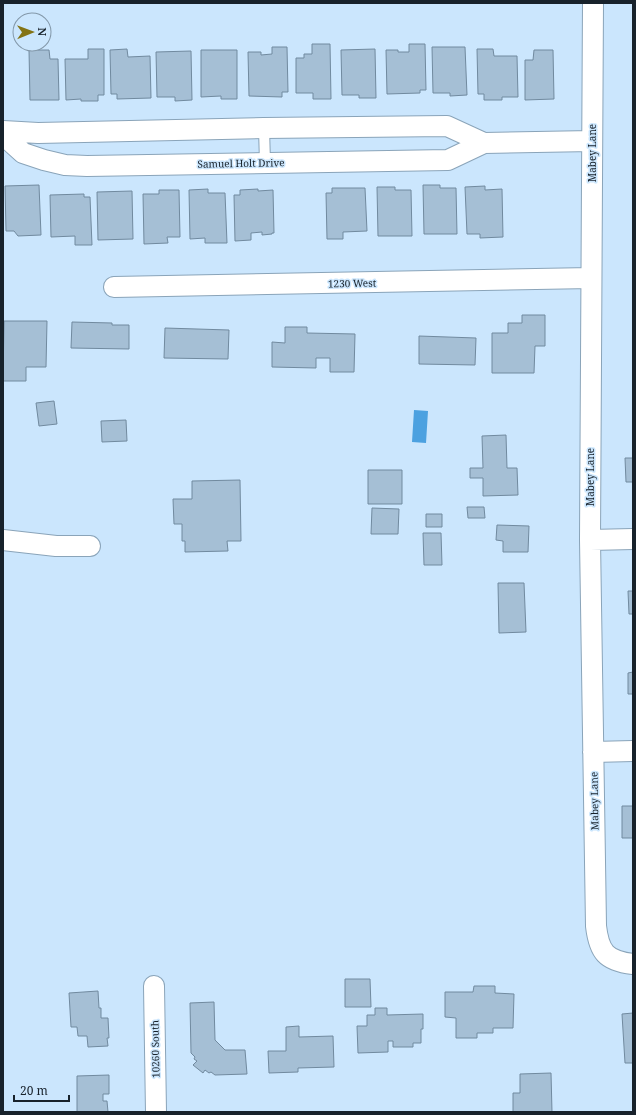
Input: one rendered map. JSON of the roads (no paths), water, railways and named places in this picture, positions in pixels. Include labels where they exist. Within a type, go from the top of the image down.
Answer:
[{"type":"street","name":"Mabey Lane","points":[[593,3],[590,540],[596,926],[602,949],[610,959],[622,963],[633,964]]},
{"type":"street","name":"Samuel Holt Drive","points":[[3,131],[38,133],[447,126],[484,143]]},
{"type":"street","name":"Samuel Holt Drive","points":[[3,135],[23,153],[65,165],[86,166],[448,160],[484,143],[592,141]]},
{"type":"street","name":"1230 West","points":[[114,287],[591,278]]},
{"type":"street","points":[[590,540],[633,539]]},
{"type":"street","points":[[3,540],[56,546],[90,546]]},
{"type":"street","points":[[593,752],[633,752]]},
{"type":"street","name":"10260 South","points":[[154,986],[156,1112]]},
{"type":"lane","points":[[264,128],[265,163]]},
{"type":"water","points":[[414,410],[428,411],[426,443],[412,442]]}]
